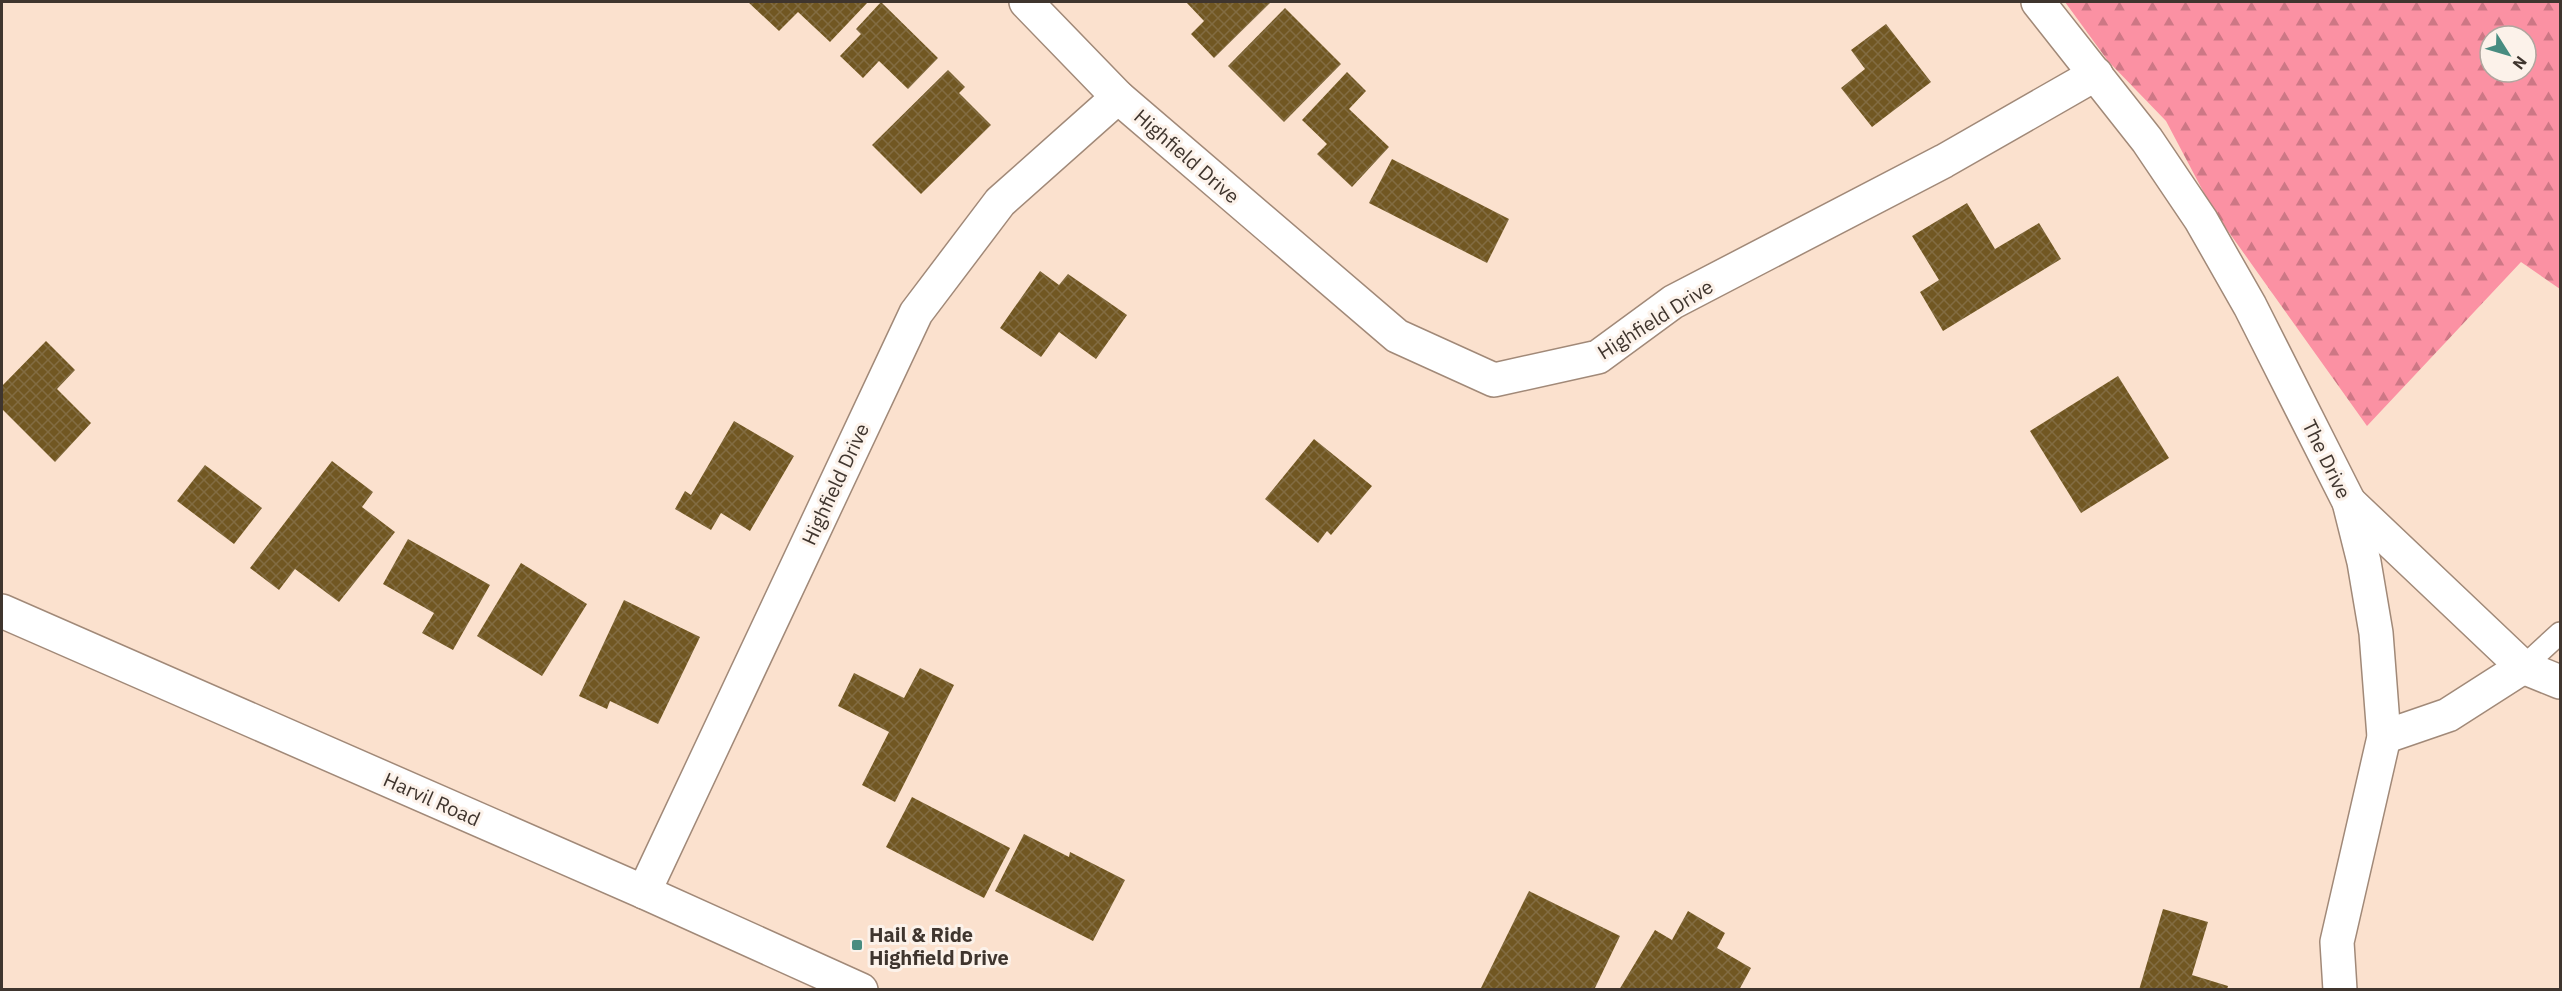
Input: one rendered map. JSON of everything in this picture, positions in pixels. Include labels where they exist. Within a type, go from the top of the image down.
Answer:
[{"type":"street","name":"Highfield Drive","points":[[1026,2],[1118,97],[1397,336],[1494,380],[1598,357],[1673,302],[1944,161],[2096,74]]},
{"type":"street","name":"The Drive","points":[[2038,2],[2146,140],[2201,220],[2250,306],[2349,502],[2364,562],[2376,633],[2384,736],[2337,942],[2340,990]]},
{"type":"street","name":"Highfield Drive","points":[[644,892],[916,313],[1000,202],[1118,97]]},
{"type":"street","points":[[2349,502],[2523,667],[2560,682]]},
{"type":"street","name":"Harvil Road","points":[[2,611],[644,892],[861,990]]},
{"type":"street","points":[[2384,736],[2448,715],[2523,667]]},
{"type":"lane","points":[[2523,667],[2560,633]]},
{"type":"green space","points":[[2065,2],[2560,2],[2560,289],[2521,262],[2367,426],[2213,210],[2166,121],[2108,61]]},
{"type":"building","points":[[748,2],[868,2],[830,42],[798,12],[779,31]]},
{"type":"building","points":[[881,2],[938,58],[908,89],[879,61],[863,78],[840,56],[861,34],[856,29]]},
{"type":"building","points":[[1186,2],[1271,2],[1214,58],[1191,34],[1204,21]]},
{"type":"building","points":[[1285,8],[1341,64],[1284,122],[1228,66]]},
{"type":"building","points":[[1886,24],[1931,82],[1872,127],[1841,88],[1865,69],[1851,50]]},
{"type":"building","points":[[948,70],[965,87],[959,93],[991,125],[921,194],[872,145]]},
{"type":"building","points":[[1347,72],[1366,91],[1349,109],[1389,147],[1352,187],[1317,154],[1327,144],[1302,120]]},
{"type":"building","points":[[1392,159],[1509,219],[1487,263],[1369,203]]},
{"type":"building","points":[[1967,203],[1995,249],[2039,223],[2061,259],[1943,331],[1920,292],[1939,280],[1912,236]]},
{"type":"building","points":[[1040,271],[1059,285],[1068,274],[1127,315],[1096,359],[1059,332],[1041,357],[1000,328]]},
{"type":"building","points":[[46,341],[75,370],[57,389],[91,423],[55,462],[2,409],[2,386]]},
{"type":"building","points":[[2118,376],[2169,458],[2081,513],[2030,431]]},
{"type":"building","points":[[734,421],[794,456],[750,531],[721,513],[711,530],[675,509],[685,491],[691,495]]},
{"type":"building","points":[[1314,439],[1372,486],[1331,535],[1327,531],[1318,543],[1265,499]]},
{"type":"building","points":[[332,461],[373,492],[362,507],[395,532],[339,602],[295,569],[279,590],[250,568]]},
{"type":"building","points":[[205,465],[262,508],[234,544],[177,501]]},
{"type":"building","points":[[408,539],[490,585],[453,650],[422,633],[434,613],[383,584]]},
{"type":"building","points":[[521,563],[587,604],[542,676],[477,636]]},
{"type":"building","points":[[624,600],[700,637],[658,724],[610,701],[607,709],[579,696]]},
{"type":"building","points":[[920,668],[954,685],[895,802],[862,785],[889,732],[838,706],[854,673],[904,698]]},
{"type":"building","points":[[912,797],[1010,848],[984,898],[886,847]]},
{"type":"building","points":[[1024,834],[1069,857],[1070,852],[1125,880],[1093,941],[995,891]]},
{"type":"building","points":[[1529,891],[1620,936],[1594,990],[1480,990]]},
{"type":"building","points":[[2163,909],[2208,922],[2192,975],[2228,986],[2227,990],[2139,990]]},
{"type":"building","points":[[1688,911],[1725,933],[1717,948],[1751,968],[1739,990],[1619,990],[1655,930],[1672,940]]},
{"type":"place","name":"Hail & Ride Highfield Drive","points":[[857,945]]}]
